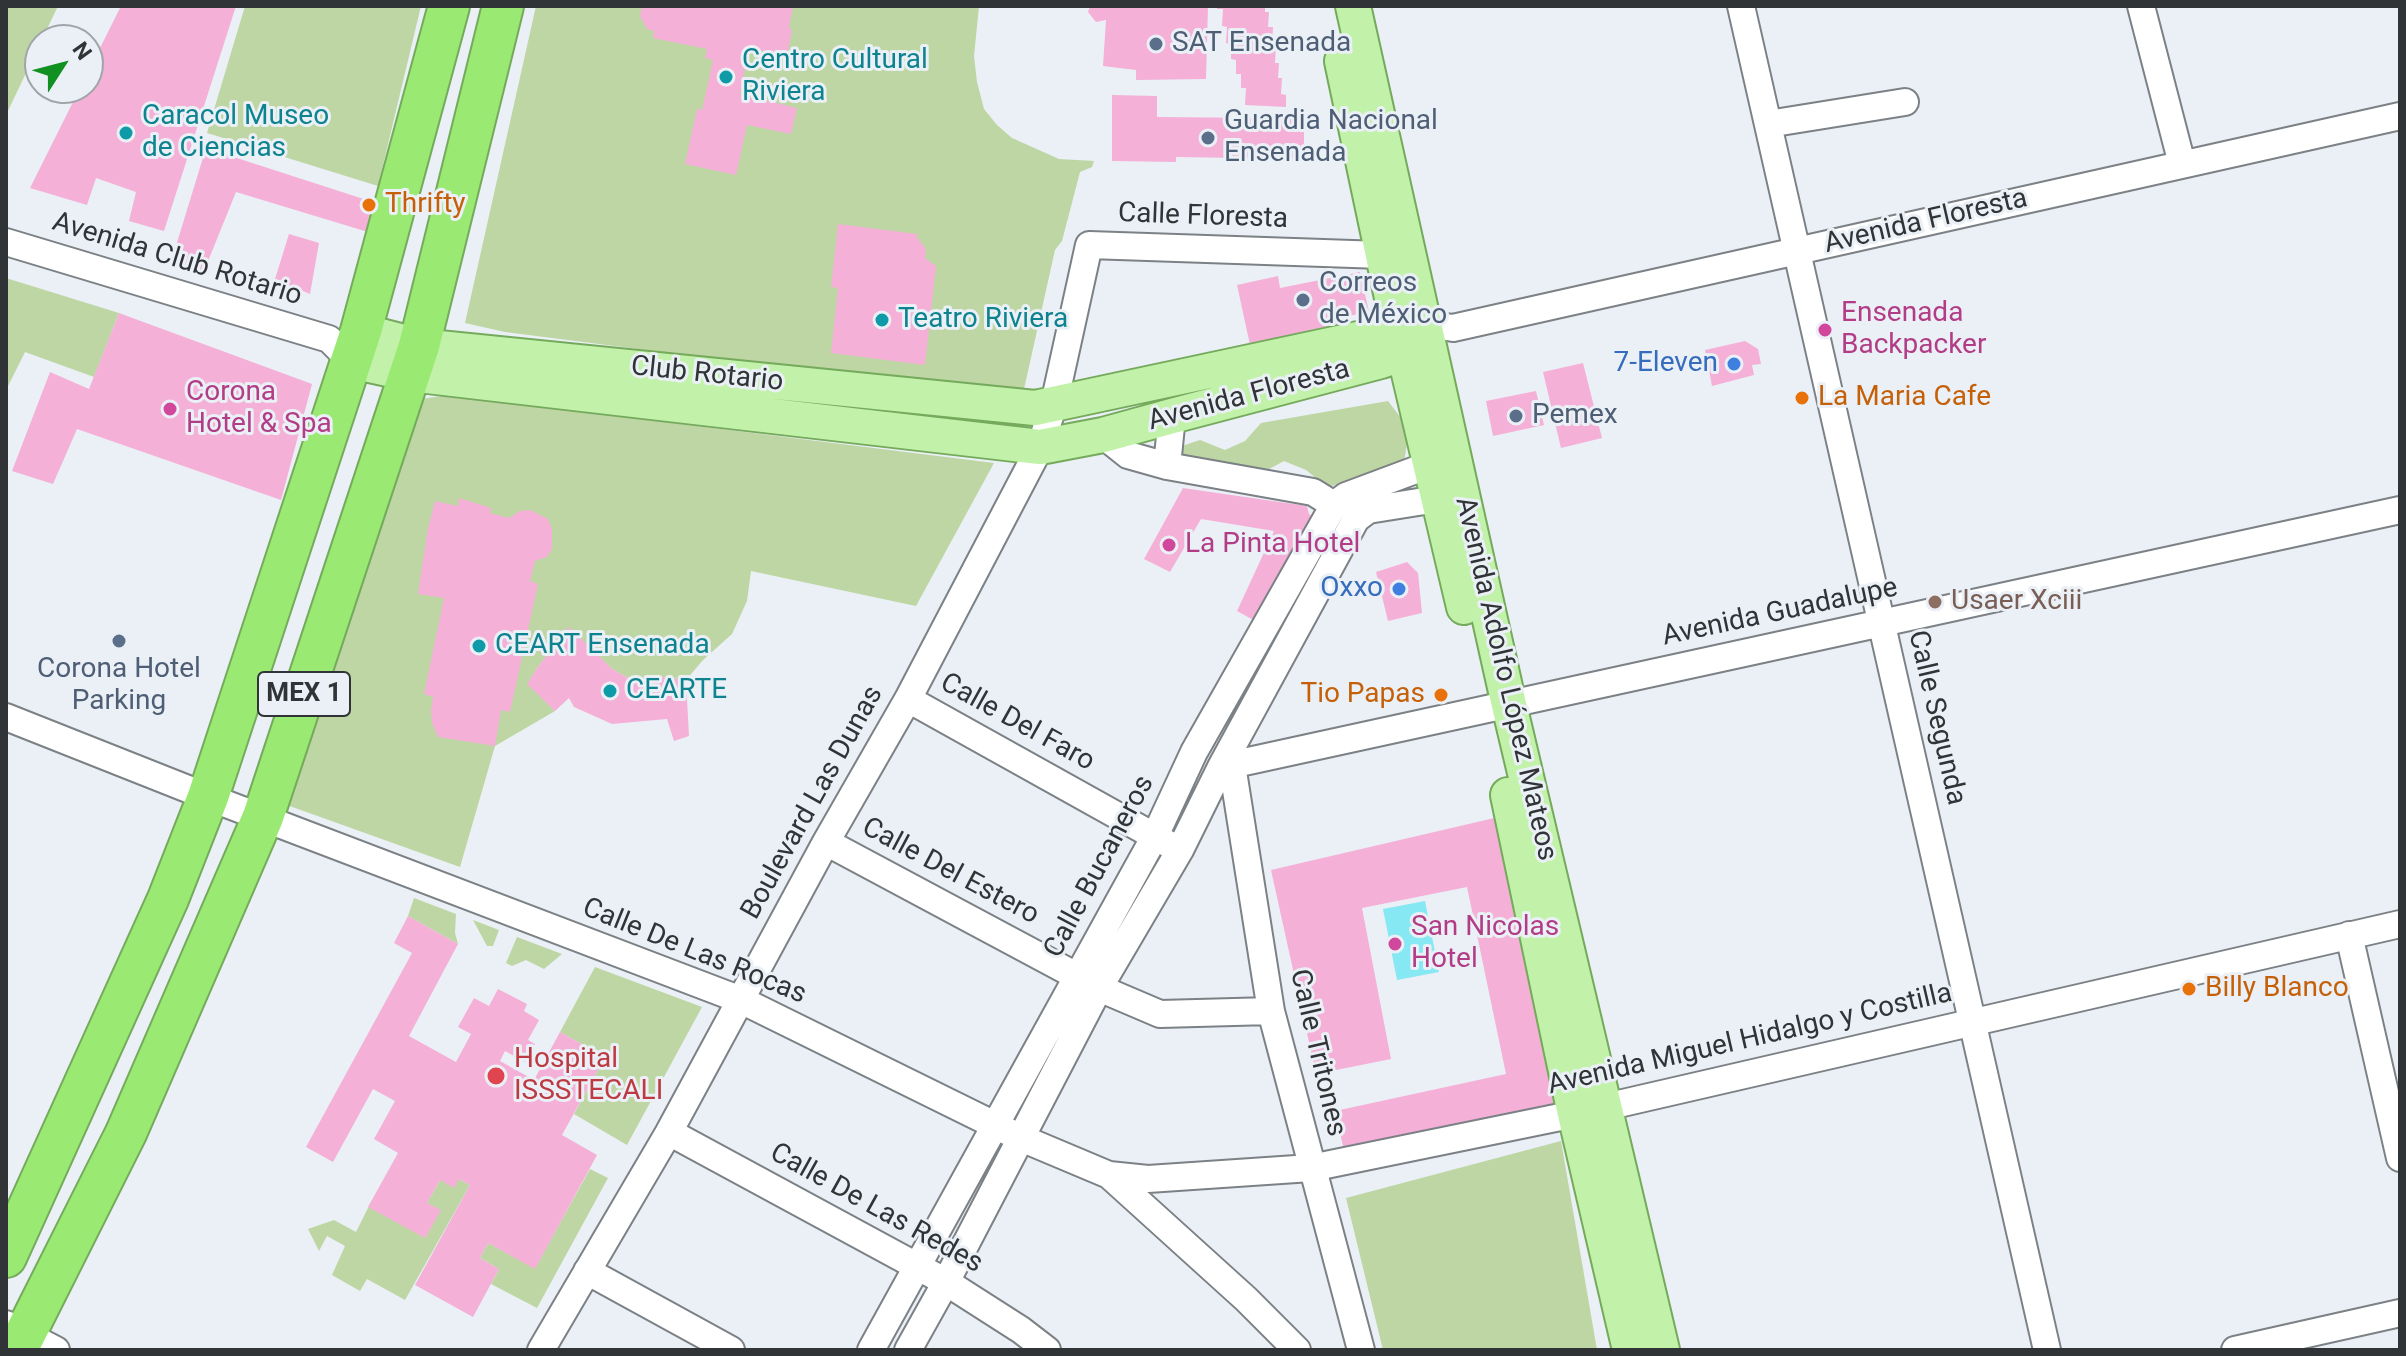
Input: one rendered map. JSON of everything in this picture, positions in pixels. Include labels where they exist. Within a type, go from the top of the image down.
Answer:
[{"type":"highway","name":"MEX 1","points":[[6,1257],[168,899],[208,797],[449,6]]},
{"type":"highway","name":"MEX 1","points":[[26,1340],[126,1133],[263,817],[414,360],[503,6]]},
{"type":"main road","name":"Avenida Adolfo López Mateos","points":[[1331,6],[1382,255],[1422,336],[1429,465],[1437,499],[1499,707]]},
{"type":"main road","name":"Avenida Adolfo López Mateos","points":[[1353,6],[1499,707],[1590,1110],[1630,1350]]},
{"type":"main road","name":"Avenida Floresta","points":[[1054,404],[1422,336]]},
{"type":"main road","name":"Avenida Floresta","points":[[1040,447],[1103,435],[1172,416],[1422,336]]},
{"type":"main road","name":"Club Rotario","points":[[347,343],[414,360],[1040,447]]},
{"type":"main road","name":"Club Rotario","points":[[414,360],[1035,408],[1054,404]]},
{"type":"main road","name":"Avenida Adolfo López Mateos","points":[[1590,1110],[1662,1350]]},
{"type":"street","name":"Calle Segunda","points":[[1741,6],[2047,1350]]},
{"type":"street","points":[[2141,6],[2182,164]]},
{"type":"street","points":[[1768,124],[1905,102]]},
{"type":"street","name":"Avenida Floresta","points":[[1422,336],[2400,116]]},
{"type":"street","name":"Avenida Club Rotario","points":[[6,242],[347,343]]},
{"type":"street","name":"Calle Floresta","points":[[1054,404],[1089,245],[1382,255]]},
{"type":"street","name":"Boulevard Las Dunas","points":[[541,1350],[669,1132],[826,842],[908,699],[1040,447],[1054,404]]},
{"type":"street","points":[[1167,466],[1172,416]]},
{"type":"street","points":[[1103,435],[1128,455],[1167,466],[1313,492],[1334,505],[1346,496],[1429,465]]},
{"type":"street","name":"Calle Bucaneros","points":[[871,1350],[995,1125],[1180,850],[1356,519],[1368,510],[1437,499]]},
{"type":"street","name":"Calle Bucaneros","points":[[908,1350],[1021,1138],[1194,752],[1334,505]]},
{"type":"street","name":"Avenida Guadalupe","points":[[1226,766],[2400,510]]},
{"type":"street","name":"Calle Del Faro","points":[[908,699],[1180,850]]},
{"type":"street","name":"Calle De Las Rocas","points":[[9,726],[263,817],[741,1000],[1021,1138],[1109,1175],[1246,1299],[1297,1350]]},
{"type":"street","points":[[1194,752],[1226,766]]},
{"type":"street","name":"Calle Tritones","points":[[1226,766],[1271,1011],[1361,1350]]},
{"type":"street","name":"Calle Del Estero","points":[[826,842],[1089,982],[1160,1014],[1271,1011]]},
{"type":"street","name":"Avenida Miguel Hidalgo y Costilla","points":[[1109,1175],[1148,1179],[1311,1168],[1590,1110],[2400,924]]},
{"type":"street","points":[[2349,935],[2400,1158]]},
{"type":"street","name":"Calle De Las Redes","points":[[669,1132],[946,1282],[1047,1350]]},
{"type":"street","points":[[587,1271],[731,1350]]},
{"type":"street","points":[[2235,1350],[2400,1313]]},
{"type":"green space","points":[[6,6],[58,6],[49,24],[24,24],[24,77],[6,115]]},
{"type":"green space","points":[[245,6],[421,6],[378,186],[207,133]]},
{"type":"green space","points":[[536,6],[979,6],[974,56],[984,109],[1012,138],[1059,159],[1094,161],[1092,167],[1080,172],[1062,241],[1055,250],[1022,398],[505,332],[465,323]]},
{"type":"green space","points":[[6,278],[119,313],[94,377],[25,352],[6,390]]},
{"type":"green space","name":"CEARTE","points":[[448,395],[994,463],[916,606],[751,571],[747,601],[732,634],[686,680],[662,677],[630,679],[612,669],[569,628],[528,684],[555,711],[495,746],[460,867],[284,804],[421,399]]},
{"type":"green space","points":[[1388,401],[1404,422],[1407,443],[1403,469],[1327,487],[1306,470],[1284,461],[1260,474],[1179,462],[1179,447],[1200,440],[1225,450],[1245,441],[1261,423]]},
{"type":"green space","points":[[414,898],[456,914],[458,944],[408,916]]},
{"type":"green space","points":[[473,920],[499,930],[493,946],[487,946]]},
{"type":"green space","points":[[517,937],[562,954],[544,969],[526,960],[512,966],[506,963]]},
{"type":"green space","points":[[595,967],[702,1007],[627,1145],[574,1114],[605,1057],[560,1032]]},
{"type":"green space","points":[[1561,1141],[1597,1350],[1383,1350],[1346,1198]]},
{"type":"green space","points":[[590,1169],[608,1178],[537,1308],[491,1284],[499,1269],[480,1258],[488,1243],[535,1268]]},
{"type":"green space","points":[[459,1179],[470,1185],[405,1300],[367,1279],[360,1291],[332,1275],[345,1246],[327,1236],[319,1251],[308,1229],[334,1220],[356,1232],[371,1202],[425,1238],[440,1210],[427,1203],[440,1180]]},
{"type":"water","points":[[1425,901],[1439,972],[1397,980],[1383,909]]},
{"type":"building","name":"Caracol Museo de Ciencias","points":[[121,6],[236,6],[164,231],[129,221],[136,192],[96,178],[87,205],[30,188],[72,104],[104,104],[104,40]]},
{"type":"building","name":"Centro Cultural Riviera","points":[[642,6],[793,6],[787,56],[749,48],[740,94],[797,108],[791,134],[747,125],[736,175],[685,164],[697,109],[702,110],[713,60],[705,58],[707,49],[653,38],[654,31],[647,29],[640,16]]},
{"type":"building","name":"SAT Ensenada","points":[[1090,6],[1208,6],[1206,79],[1136,80],[1136,70],[1103,66],[1106,20],[1096,22],[1088,12]]},
{"type":"building","points":[[1217,6],[1265,6],[1265,12],[1269,12],[1268,27],[1273,27],[1272,45],[1276,45],[1275,63],[1279,63],[1278,78],[1282,78],[1281,94],[1286,95],[1286,107],[1245,105],[1246,88],[1241,88],[1241,74],[1236,74],[1236,60],[1231,59],[1231,44],[1226,43],[1227,27],[1222,26],[1223,9],[1217,9]]},
{"type":"building","name":"Guardia Nacional Ensenada","points":[[1112,95],[1157,96],[1157,117],[1265,118],[1265,113],[1294,114],[1294,119],[1304,119],[1304,159],[1176,157],[1176,162],[1112,161]]},
{"type":"building","points":[[206,148],[379,204],[368,232],[236,192],[204,271],[171,262]]},
{"type":"building","name":"Teatro Riviera","points":[[838,224],[917,234],[926,249],[925,258],[936,266],[925,365],[831,353],[838,288],[831,287]]},
{"type":"building","points":[[289,234],[319,243],[310,294],[275,279]]},
{"type":"building","name":"Correos de México","points":[[1360,272],[1369,312],[1344,317],[1345,323],[1311,330],[1312,337],[1289,342],[1288,336],[1250,345],[1237,285],[1278,276],[1280,288]]},
{"type":"building","name":"Corona Hotel & Spa","points":[[119,313],[312,384],[281,500],[77,429],[53,484],[12,471],[50,372],[89,389]]},
{"type":"building","name":"7-Eleven","points":[[1745,341],[1758,349],[1761,364],[1752,365],[1754,375],[1712,386],[1705,350]]},
{"type":"building","points":[[1583,363],[1602,438],[1561,448],[1543,372]]},
{"type":"building","points":[[1536,391],[1544,425],[1493,436],[1486,401]]},
{"type":"building","name":"La Pinta Hotel","points":[[1183,488],[1307,506],[1314,518],[1259,623],[1237,611],[1274,531],[1201,519],[1170,572],[1144,559]]},
{"type":"building","name":"CEART Ensenada","points":[[459,498],[491,508],[490,513],[509,518],[520,511],[530,510],[548,519],[552,529],[552,549],[547,557],[535,561],[530,581],[538,584],[510,712],[501,710],[495,746],[438,737],[432,723],[433,697],[424,694],[444,598],[418,594],[428,528],[435,501],[458,506]]},
{"type":"building","points":[[1407,562],[1418,573],[1422,613],[1388,621],[1376,572]]},
{"type":"building","name":"CEARTE","points":[[569,627],[612,669],[630,679],[662,677],[686,680],[689,736],[674,741],[667,719],[612,724],[574,707],[569,698],[555,711],[527,684]]},
{"type":"building","points":[[1503,816],[1573,1111],[1346,1159],[1335,1111],[1506,1074],[1467,887],[1362,908],[1391,1059],[1316,1074],[1271,870]]},
{"type":"building","points":[[408,916],[458,944],[409,1036],[456,1062],[471,1034],[458,1027],[474,998],[489,1006],[498,989],[527,1004],[524,1011],[539,1020],[528,1040],[535,1044],[525,1062],[505,1051],[500,1061],[534,1080],[560,1032],[605,1057],[562,1135],[597,1155],[535,1269],[488,1243],[480,1258],[499,1269],[473,1317],[415,1285],[470,1185],[459,1179],[454,1188],[440,1180],[427,1203],[441,1210],[425,1238],[368,1207],[398,1153],[374,1139],[395,1101],[373,1089],[333,1162],[306,1147],[412,953],[394,943]]},
{"type":"place","name":"SAT Ensenada","points":[[1156,44]]},
{"type":"place","name":"Centro Cultural Riviera","points":[[726,77]]},
{"type":"place","name":"Caracol Museo de Ciencias","points":[[126,133]]},
{"type":"place","name":"Guardia Nacional Ensenada","points":[[1208,138]]},
{"type":"place","name":"Thrifty","points":[[369,205]]},
{"type":"place","name":"Correos de México","points":[[1303,300]]},
{"type":"place","name":"Teatro Riviera","points":[[882,320]]},
{"type":"place","name":"Ensenada Backpacker","points":[[1825,330]]},
{"type":"place","name":"7-Eleven","points":[[1734,364]]},
{"type":"place","name":"La Maria Cafe","points":[[1802,398]]},
{"type":"place","name":"Corona Hotel & Spa","points":[[170,409]]},
{"type":"place","name":"Pemex","points":[[1516,416]]},
{"type":"place","name":"La Pinta Hotel","points":[[1169,545]]},
{"type":"place","name":"Oxxo","points":[[1399,589]]},
{"type":"place","name":"Usaer Xciii","points":[[1935,602]]},
{"type":"place","name":"Corona Hotel Parking","points":[[119,641]]},
{"type":"place","name":"CEART Ensenada","points":[[479,646]]},
{"type":"place","name":"CEARTE","points":[[610,691]]},
{"type":"place","name":"Tio Papas","points":[[1441,695]]},
{"type":"place","name":"San Nicolas Hotel","points":[[1395,944]]},
{"type":"place","name":"Billy Blanco","points":[[2189,989]]},
{"type":"place","name":"Hospital ISSSTECALI","points":[[496,1076]]}]
